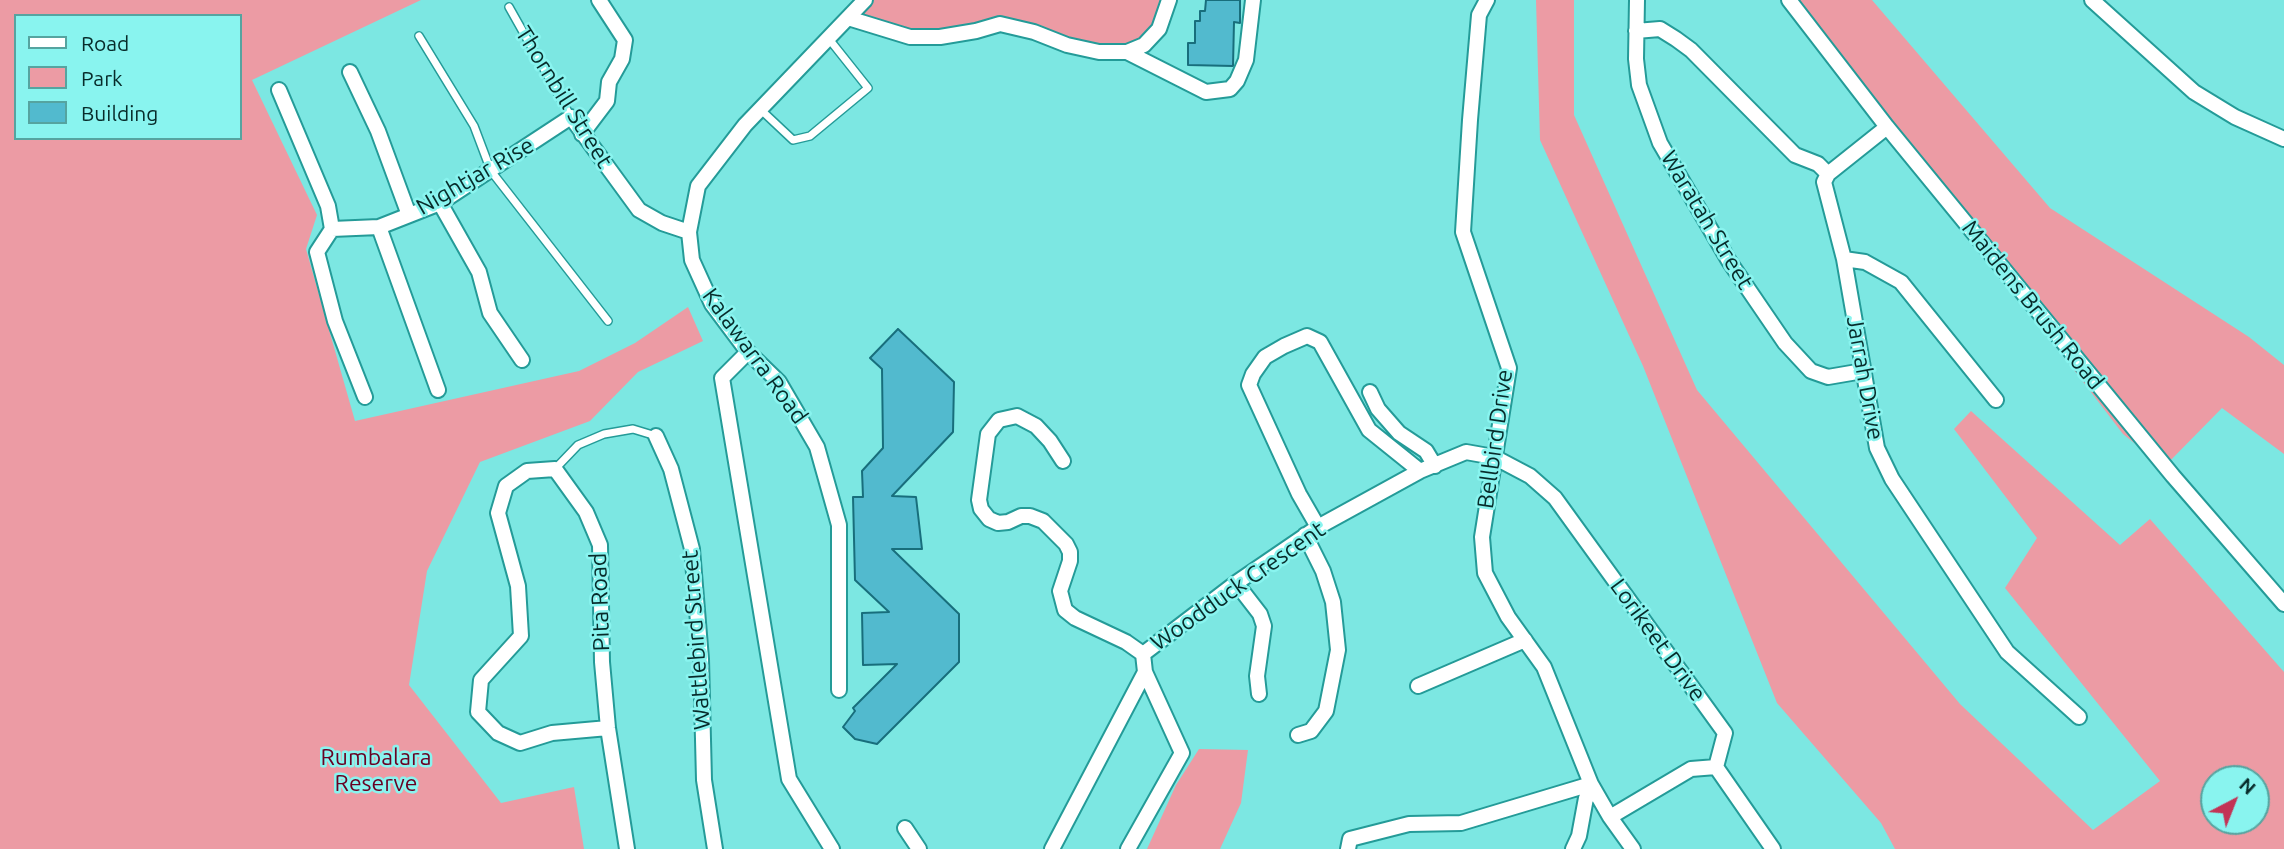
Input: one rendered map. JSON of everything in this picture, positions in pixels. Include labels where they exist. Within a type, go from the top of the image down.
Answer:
[{"type":"street","points":[[582,134],[607,101],[609,82],[622,59],[625,40],[599,0]]},
{"type":"street","name":"Kalawarra Road","points":[[839,690],[839,525],[817,447],[779,382],[748,352],[712,304],[692,260],[689,232],[698,186],[760,108],[865,0]]},
{"type":"street","points":[[848,18],[910,37],[940,37],[1000,24],[1034,32],[1067,45],[1099,52],[1128,52],[1144,45],[1159,29],[1169,0]]},
{"type":"street","points":[[1128,52],[1206,92],[1230,89],[1237,81],[1246,60],[1253,0]]},
{"type":"street","name":"Bellbird Drive","points":[[1487,0],[1479,15],[1464,232],[1509,368],[1482,537],[1485,573],[1508,617],[1544,667],[1593,788],[1633,849]]},
{"type":"street","name":"Waratah Street","points":[[1637,0],[1636,58],[1639,85],[1661,143],[1729,261],[1785,343],[1815,373],[1828,377],[1863,371]]},
{"type":"street","name":"Maidens Brush Road","points":[[1789,0],[1887,127],[2173,476],[2284,604]]},
{"type":"street","points":[[2092,0],[2193,92],[2235,117],[2284,139]]},
{"type":"street","points":[[1636,32],[1660,29],[1676,38],[1691,50],[1781,143],[1795,155],[1818,164],[1828,174],[1887,127]]},
{"type":"street","points":[[350,72],[378,131],[409,215]]},
{"type":"street","points":[[279,90],[328,206],[332,229],[317,252],[335,321],[365,397]]},
{"type":"street","name":"Thornbill Street","points":[[571,117],[639,210],[662,223],[689,232]]},
{"type":"street","name":"Nightjar Rise","points":[[332,229],[379,227],[440,202],[571,117]]},
{"type":"street","name":"Jarrah Drive","points":[[1828,174],[1824,183],[1825,191],[1844,259],[1877,448],[1892,479],[2007,652],[2079,717]]},
{"type":"street","points":[[440,202],[479,272],[490,313],[522,360]]},
{"type":"street","points":[[379,227],[438,390]]},
{"type":"street","points":[[1844,259],[1865,262],[1901,282],[1996,400]]},
{"type":"street","points":[[1298,736],[1311,731],[1326,711],[1338,650],[1333,602],[1300,494],[1249,385],[1253,374],[1265,357],[1284,346],[1307,336],[1321,342],[1369,430],[1420,471]]},
{"type":"street","points":[[748,352],[722,378],[789,779],[832,849]]},
{"type":"street","points":[[1370,392],[1378,409],[1399,433],[1426,451],[1435,466]]},
{"type":"street","points":[[1063,461],[1045,435],[1035,426],[1017,416],[999,420],[988,434],[979,500],[981,509],[989,519],[998,523],[1021,516],[1043,521],[1066,544],[1070,552],[1070,561],[1060,591],[1065,610],[1074,618],[1126,642],[1143,654]]},
{"type":"street","name":"Wattlebird Street","points":[[656,436],[671,469],[692,550],[701,659],[704,780],[715,849]]},
{"type":"street","name":"Woodduck Crescent","points":[[1052,849],[1145,672],[1143,654],[1236,583],[1311,531],[1420,471],[1466,452],[1494,457]]},
{"type":"street","name":"Lorikeet Drive","points":[[1494,457],[1530,476],[1555,498],[1620,585],[1725,733],[1716,767]]},
{"type":"street","points":[[555,469],[527,471],[506,485],[498,513],[517,586],[521,636],[481,680],[478,712],[498,733],[520,743],[552,733],[608,728]]},
{"type":"street","name":"Pita Road","points":[[555,469],[586,512],[600,545],[602,662],[608,728],[627,849]]},
{"type":"street","points":[[1236,583],[1260,614],[1264,626],[1257,676],[1259,694]]},
{"type":"street","points":[[1418,686],[1525,640]]},
{"type":"street","points":[[1128,849],[1182,753],[1145,672]]},
{"type":"street","points":[[1610,817],[1691,769],[1716,767],[1773,849]]},
{"type":"street","points":[[1348,849],[1350,839],[1409,824],[1461,823],[1593,788]]},
{"type":"street","points":[[1573,849],[1586,798],[1593,788]]},
{"type":"street","points":[[905,828],[919,849]]},
{"type":"lane","name":"Thornbill Street","points":[[509,7],[571,117]]},
{"type":"lane","points":[[419,36],[474,126],[491,171],[608,321]]},
{"type":"lane","points":[[760,108],[793,140],[810,136],[868,88],[828,38]]},
{"type":"lane","points":[[555,469],[578,445],[604,435],[633,429],[656,436]]},
{"type":"green space","name":"Rumbalara Reserve","points":[[0,0],[421,0],[252,80],[317,215],[306,249],[355,421],[579,371],[635,343],[688,307],[703,341],[638,372],[590,421],[480,462],[427,571],[409,685],[501,803],[574,787],[584,849],[0,849]]},
{"type":"green space","points":[[865,0],[1169,0],[1159,29],[1127,52],[1000,24],[940,37],[848,18]]},
{"type":"green space","points":[[1536,0],[1574,0],[1574,115],[1697,390],[1960,704],[2093,830],[2160,781],[2005,588],[2037,538],[1954,429],[1971,411],[2120,545],[2150,519],[2284,672],[2284,849],[1895,849],[1881,823],[1777,703],[1643,366],[1540,140]]},
{"type":"green space","points":[[1791,0],[1872,0],[2050,208],[2249,337],[2284,365],[2284,454],[2222,408],[2164,467],[2123,434]]},
{"type":"green space","points":[[1199,749],[1248,750],[1241,803],[1220,849],[1147,849],[1176,785]]},
{"type":"building","points":[[1206,0],[1240,0],[1240,23],[1234,22],[1233,66],[1188,65],[1188,43],[1195,43],[1195,21],[1200,21],[1200,11],[1205,11]]},
{"type":"building","points":[[898,329],[954,382],[953,432],[892,496],[916,497],[922,549],[892,549],[959,614],[959,662],[877,744],[855,739],[843,727],[855,711],[853,708],[897,664],[863,665],[862,613],[889,612],[855,580],[853,497],[863,497],[862,471],[883,448],[882,369],[870,358]]}]
